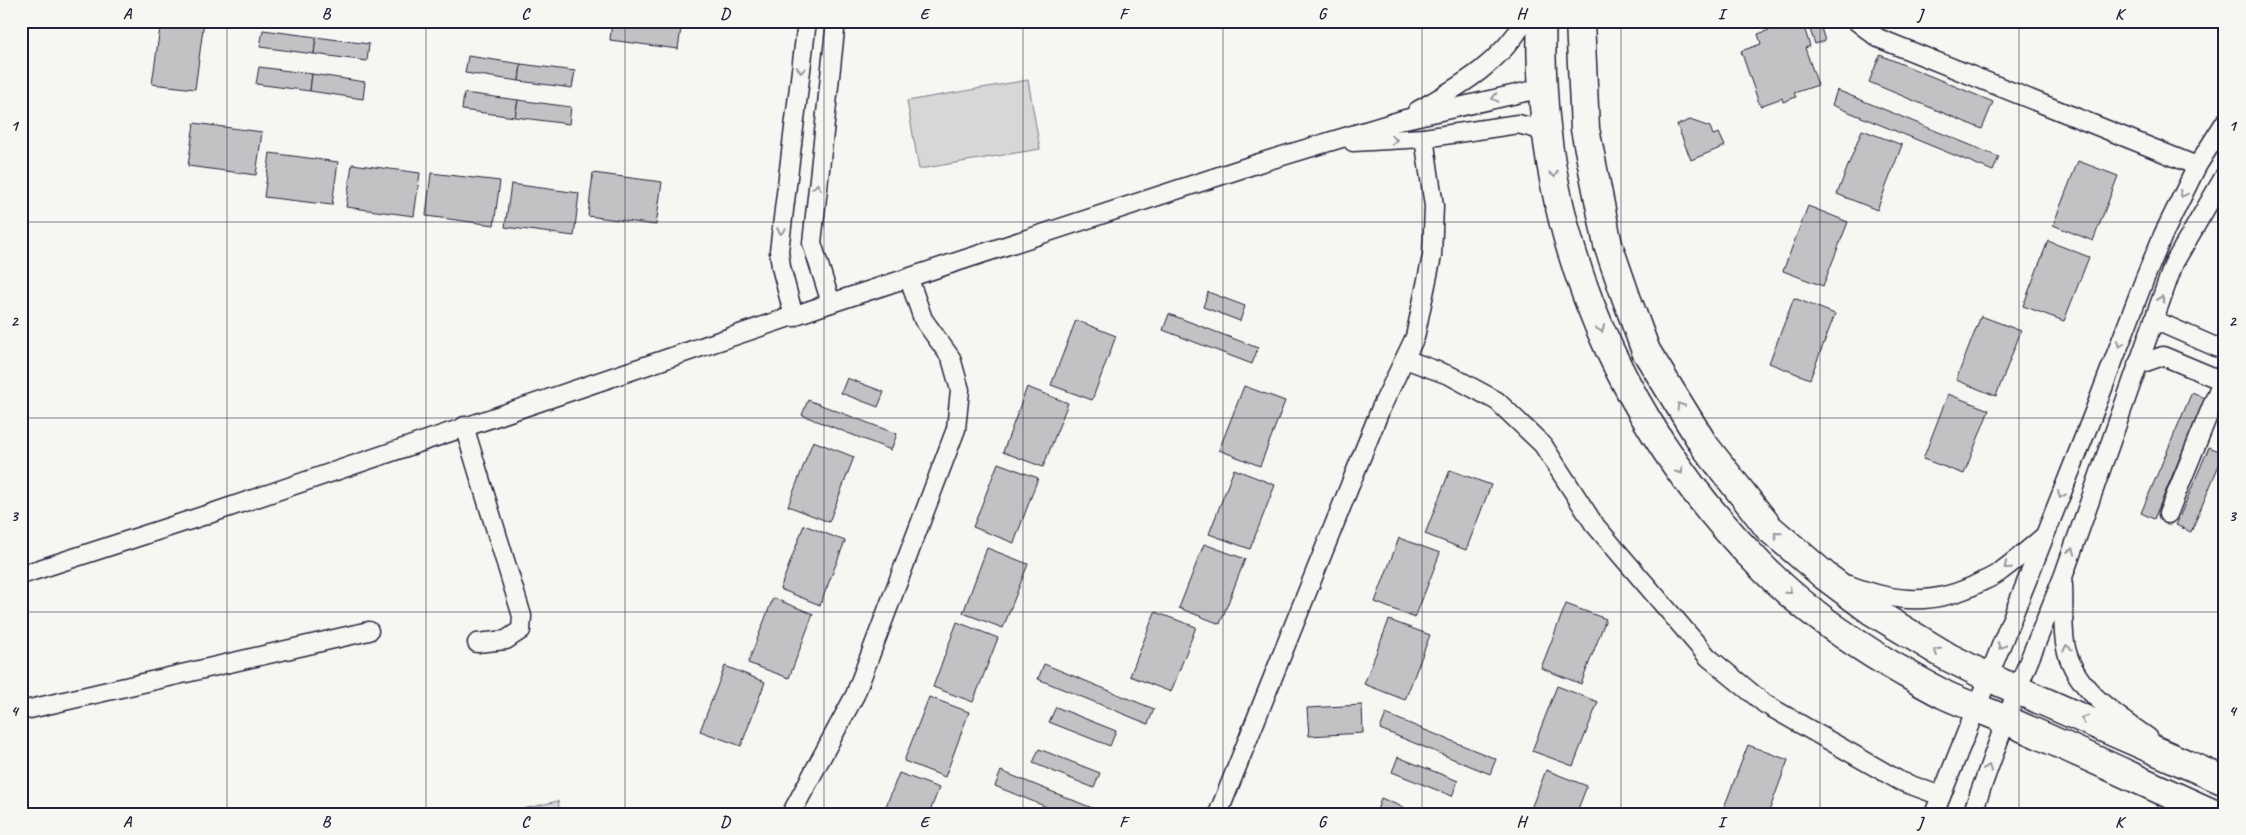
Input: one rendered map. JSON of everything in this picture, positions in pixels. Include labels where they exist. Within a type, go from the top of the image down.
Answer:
[{"type":"main road","points":[[1542,21],[1543,88],[1547,141],[1569,242],[1605,340],[1629,390],[1656,437],[1690,484],[1757,563],[1798,599],[1890,664],[1946,696],[2006,719],[2214,814]]},
{"type":"main road","points":[[1580,21],[1585,129],[1595,189],[1608,245],[1646,351],[1704,444],[1769,528],[1825,576],[1872,611],[1948,657],[2017,690],[2225,781]]},
{"type":"street","points":[[794,317],[781,267],[779,251],[806,21]]},
{"type":"street","points":[[830,303],[812,243],[836,21]]},
{"type":"street","points":[[1405,119],[1479,74],[1514,39],[1525,21]]},
{"type":"street","points":[[1856,21],[1878,38],[2197,166]]},
{"type":"street","points":[[21,575],[212,513],[464,426],[794,317],[830,303],[1259,163],[1405,119],[1543,88]]},
{"type":"street","points":[[1934,814],[2092,417],[2144,278],[2197,166],[2225,122]]},
{"type":"street","points":[[1327,144],[1424,138],[1518,124],[1538,129],[1547,141]]},
{"type":"street","points":[[1218,814],[1381,408],[1416,336],[1432,256],[1434,206],[1424,138]]},
{"type":"street","points":[[1974,813],[2006,719],[2063,577],[2174,263],[2222,187]]},
{"type":"street","points":[[791,814],[855,696],[956,429],[960,390],[951,358],[923,319],[909,278]]},
{"type":"street","points":[[2154,320],[2225,351]]},
{"type":"street","points":[[2137,365],[2162,356],[2224,381],[2168,514]]},
{"type":"street","points":[[1404,359],[1451,376],[1497,401],[1543,445],[1594,524],[1708,657],[1765,704],[1900,781],[1940,796]]},
{"type":"street","points":[[464,426],[522,616],[521,630],[506,640],[477,643]]},
{"type":"street","points":[[1825,576],[1870,593],[1893,599],[1922,600],[1945,596],[1970,587],[2000,572],[2045,536]]},
{"type":"street","points":[[2063,577],[2065,643],[2070,662],[2081,681],[2093,696],[2186,764]]},
{"type":"street","points":[[21,711],[369,631]]},
{"type":"shaded area","points":[[1028,80],[1040,149],[919,169],[907,101]]},
{"type":"shaded area","points":[[558,801],[560,814],[501,814]]},
{"type":"building","points":[[161,21],[204,21],[195,89],[152,84]]},
{"type":"building","points":[[612,21],[682,21],[678,49],[610,40]]},
{"type":"building","points":[[1795,21],[1802,21],[1810,46],[1805,48],[1818,85],[1794,93],[1796,97],[1783,102],[1782,98],[1760,106],[1741,51],[1761,44],[1758,34]]},
{"type":"building","points":[[1807,21],[1819,21],[1825,41],[1815,44]]},
{"type":"building","points":[[263,30],[316,37],[314,54],[260,47]]},
{"type":"building","points":[[316,37],[369,44],[367,61],[314,54]]},
{"type":"building","points":[[1880,55],[1993,102],[1982,129],[1869,82]]},
{"type":"building","points":[[468,56],[521,64],[519,81],[465,73]]},
{"type":"building","points":[[521,64],[575,71],[572,88],[519,81]]},
{"type":"building","points":[[259,67],[312,74],[310,91],[256,84]]},
{"type":"building","points":[[312,74],[365,82],[363,99],[310,91]]},
{"type":"building","points":[[1837,90],[1999,157],[1993,171],[1832,105]]},
{"type":"building","points":[[464,93],[518,100],[515,117],[462,110]]},
{"type":"building","points":[[518,100],[571,107],[569,124],[515,117]]},
{"type":"building","points":[[1690,120],[1710,127],[1713,135],[1719,133],[1725,146],[1691,160],[1677,125]]},
{"type":"building","points":[[194,123],[262,132],[256,175],[188,166]]},
{"type":"building","points":[[1862,130],[1902,145],[1877,210],[1837,194]]},
{"type":"building","points":[[270,153],[338,162],[332,205],[264,197]]},
{"type":"building","points":[[2078,161],[2118,176],[2093,241],[2053,225]]},
{"type":"building","points":[[352,164],[420,173],[414,216],[346,207]]},
{"type":"building","points":[[431,173],[500,181],[494,225],[426,216]]},
{"type":"building","points":[[593,173],[662,182],[656,225],[588,216]]},
{"type":"building","points":[[511,184],[579,193],[574,236],[505,227]]},
{"type":"building","points":[[1808,206],[1848,222],[1823,286],[1783,271]]},
{"type":"building","points":[[2048,241],[2089,257],[2064,321],[2023,306]]},
{"type":"building","points":[[1208,292],[1245,306],[1240,321],[1203,307]]},
{"type":"building","points":[[1794,298],[1835,314],[1810,379],[1769,363]]},
{"type":"building","points":[[1169,314],[1258,348],[1252,364],[1163,330]]},
{"type":"building","points":[[1981,316],[2021,331],[1996,396],[1956,380]]},
{"type":"building","points":[[1076,320],[1116,336],[1092,400],[1051,385]]},
{"type":"building","points":[[847,378],[884,392],[878,407],[841,393]]},
{"type":"building","points":[[1244,386],[1285,401],[1260,466],[1219,450]]},
{"type":"building","points":[[1027,387],[1068,403],[1043,467],[1003,452]]},
{"type":"building","points":[[2192,392],[2205,398],[2154,519],[2141,513]]},
{"type":"building","points":[[1948,394],[1989,410],[1964,474],[1923,459]]},
{"type":"building","points":[[808,400],[897,434],[891,450],[802,415]]},
{"type":"building","points":[[813,441],[854,457],[829,522],[788,506]]},
{"type":"building","points":[[2209,447],[2224,453],[2191,532],[2176,525]]},
{"type":"building","points":[[998,463],[1038,478],[1014,543],[973,527]]},
{"type":"building","points":[[1234,469],[1275,485],[1250,549],[1209,534]]},
{"type":"building","points":[[1450,470],[1491,485],[1466,550],[1425,534]]},
{"type":"building","points":[[804,525],[845,541],[820,605],[780,589]]},
{"type":"building","points":[[1399,538],[1440,553],[1415,618],[1375,602]]},
{"type":"building","points":[[1204,544],[1245,559],[1220,624],[1179,608]]},
{"type":"building","points":[[987,548],[1028,564],[1003,628],[963,613]]},
{"type":"building","points":[[773,598],[813,614],[789,678],[748,663]]},
{"type":"building","points":[[1566,604],[1606,619],[1581,684],[1541,668]]},
{"type":"building","points":[[1155,612],[1196,627],[1171,692],[1130,676]]},
{"type":"building","points":[[1389,620],[1430,635],[1405,700],[1364,684]]},
{"type":"building","points":[[957,622],[998,638],[973,702],[933,687]]},
{"type":"building","points":[[1044,664],[1154,709],[1148,724],[1038,679]]},
{"type":"building","points":[[725,666],[765,682],[741,746],[700,731]]},
{"type":"building","points":[[1557,686],[1598,702],[1573,766],[1532,751]]},
{"type":"building","points":[[929,697],[969,712],[945,777],[904,761]]},
{"type":"building","points":[[1362,705],[1363,733],[1309,736],[1307,708]]},
{"type":"building","points":[[1056,707],[1116,731],[1110,746],[1049,722]]},
{"type":"building","points":[[1386,714],[1496,759],[1490,774],[1380,729]]},
{"type":"building","points":[[1748,745],[1788,760],[1768,814],[1734,814],[1723,810]]},
{"type":"building","points":[[1039,749],[1100,773],[1094,788],[1033,763]]},
{"type":"building","points":[[1398,757],[1458,781],[1452,796],[1392,772]]},
{"type":"building","points":[[1546,770],[1587,786],[1576,814],[1529,814]]},
{"type":"building","points":[[1001,771],[1107,814],[1064,814],[995,786]]},
{"type":"building","points":[[899,773],[939,788],[929,814],[883,814]]},
{"type":"building","points":[[1381,798],[1419,814],[1376,814]]}]
